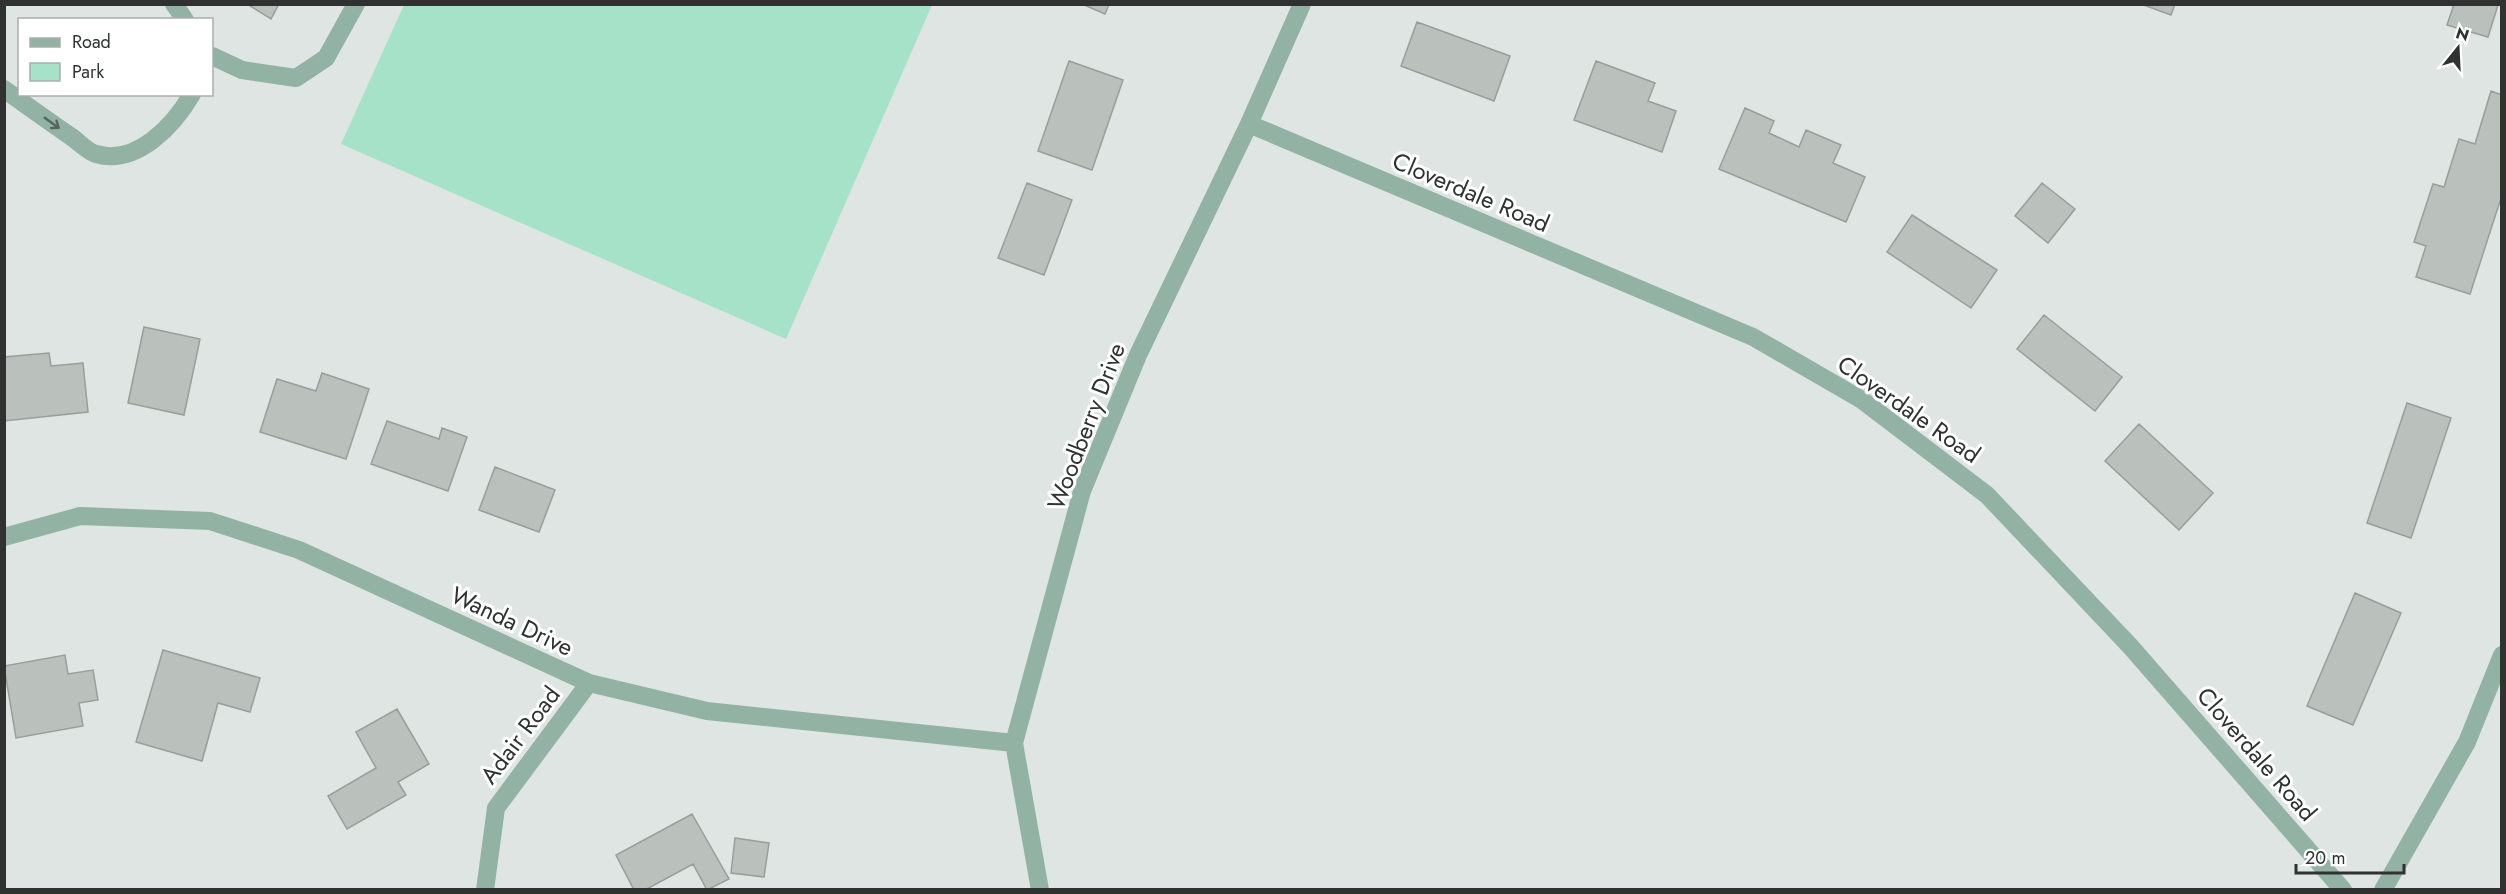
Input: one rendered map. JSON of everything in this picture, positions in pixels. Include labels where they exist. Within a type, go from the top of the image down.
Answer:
[{"type":"street","points":[[174,4],[183,18]]},
{"type":"street","points":[[213,59],[242,69],[296,78],[326,58],[356,4]]},
{"type":"street","name":"Woodberry Drive","points":[[1040,890],[1014,743],[1082,491],[1138,355],[1249,124],[1302,4]]},
{"type":"street","points":[[4,90],[94,154],[114,156],[136,150],[160,135],[181,114],[191,96]]},
{"type":"street","name":"Cloverdale Road","points":[[1249,124],[1753,337],[1863,400],[1988,495],[2130,646],[2343,890]]},
{"type":"street","name":"Wanda Drive","points":[[4,537],[80,516],[210,521],[299,550],[589,682],[707,711],[1014,743]]},
{"type":"street","points":[[2383,890],[2467,742],[2502,655]]},
{"type":"street","name":"Adair Road","points":[[485,890],[496,808],[589,682]]},
{"type":"green space","points":[[404,5],[932,5],[786,339],[341,144]]},
{"type":"building","points":[[247,4],[279,4],[271,19]]},
{"type":"building","points":[[1082,4],[1109,4],[1105,14]]},
{"type":"building","points":[[2141,4],[2175,4],[2171,15]]},
{"type":"building","points":[[2454,4],[2498,5],[2488,37],[2447,25]]},
{"type":"building","points":[[1417,22],[1510,56],[1494,101],[1401,66]]},
{"type":"building","points":[[1069,61],[1123,80],[1092,170],[1038,151]]},
{"type":"building","points":[[1596,61],[1655,83],[1648,101],[1676,111],[1662,152],[1574,120]]},
{"type":"building","points":[[2491,91],[2502,95],[2502,195],[2470,294],[2416,277],[2426,246],[2414,242],[2433,184],[2444,187],[2459,139],[2475,144]]},
{"type":"building","points":[[1745,108],[1774,121],[1769,133],[1799,147],[1806,130],[1841,145],[1833,163],[1865,177],[1846,222],[1719,169]]},
{"type":"building","points":[[1027,183],[1072,200],[1044,275],[998,258]]},
{"type":"building","points":[[2042,183],[2075,209],[2048,243],[2015,216]]},
{"type":"building","points":[[1912,215],[1997,270],[1971,308],[1887,252]]},
{"type":"building","points":[[2044,315],[2122,377],[2095,411],[2017,349]]},
{"type":"building","points":[[144,327],[200,339],[184,415],[128,403]]},
{"type":"building","points":[[49,353],[51,366],[83,363],[88,412],[4,421],[4,357]]},
{"type":"building","points":[[322,373],[369,389],[346,459],[260,432],[277,379],[316,391]]},
{"type":"building","points":[[2407,403],[2451,418],[2411,538],[2367,523]]},
{"type":"building","points":[[387,421],[439,439],[442,428],[467,437],[448,491],[371,464]]},
{"type":"building","points":[[2139,424],[2213,493],[2179,530],[2105,461]]},
{"type":"building","points":[[495,467],[555,490],[539,532],[479,510]]},
{"type":"building","points":[[2355,593],[2401,613],[2353,725],[2307,706]]},
{"type":"building","points":[[163,650],[260,678],[250,712],[218,703],[202,761],[136,742]]},
{"type":"building","points":[[65,655],[68,674],[93,670],[98,700],[79,703],[83,726],[16,738],[4,666]]},
{"type":"building","points":[[397,709],[429,764],[398,782],[406,795],[347,829],[328,796],[376,768],[356,732]]},
{"type":"building","points":[[692,814],[729,879],[707,890],[693,864],[645,890],[634,890],[616,855]]},
{"type":"building","points":[[735,838],[769,843],[764,877],[731,873]]}]
